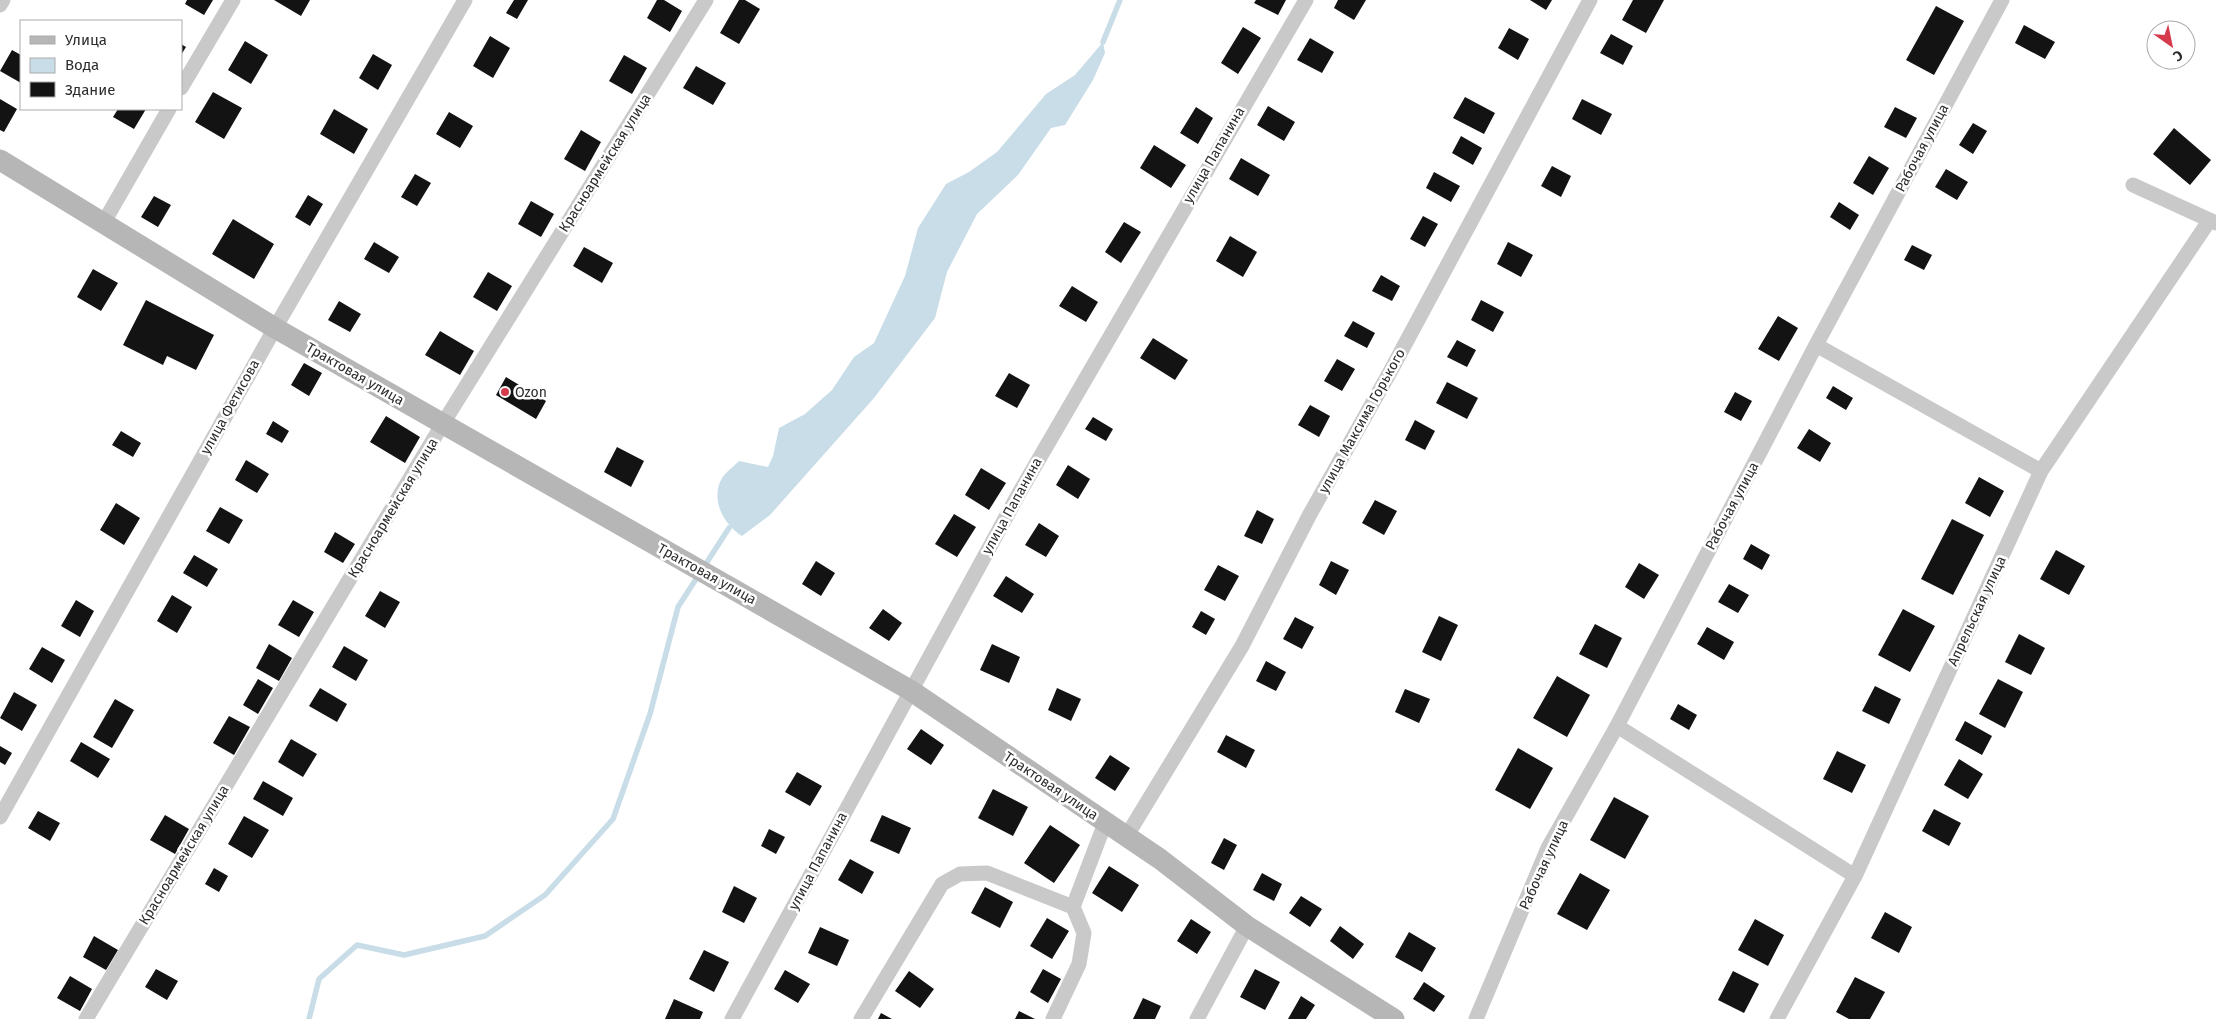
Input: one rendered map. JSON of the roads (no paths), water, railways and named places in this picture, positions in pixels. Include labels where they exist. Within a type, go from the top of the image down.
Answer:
[{"type":"street","points":[[0,5],[3,0]]},
{"type":"street","points":[[182,86],[233,0]]},
{"type":"street","name":"улица Фетисова","points":[[0,816],[275,328],[465,0]]},
{"type":"street","name":"Красноармейская улица","points":[[86,1019],[442,425],[706,0]]},
{"type":"street","name":"улица Папанина","points":[[732,1019],[910,690],[1082,381],[1306,0]]},
{"type":"street","name":"улица Максима Горького","points":[[1126,837],[1242,646],[1310,514],[1394,363],[1590,0]]},
{"type":"street","name":"Рабочая улица","points":[[1476,1019],[1548,848],[1618,726],[1816,345],[2002,0]]},
{"type":"street","points":[[104,222],[169,110]]},
{"type":"street","name":"Трактовая улица","points":[[0,160],[275,328],[442,425],[910,690],[1160,859],[1247,926],[1394,1019]]},
{"type":"street","points":[[2133,185],[2213,222]]},
{"type":"street","name":"Апрельская улица","points":[[1777,1019],[1855,876],[2042,471],[2213,222]]},
{"type":"street","points":[[1816,345],[2042,471]]},
{"type":"street","points":[[1618,726],[1855,876]]},
{"type":"street","points":[[1053,1019],[1079,964],[1084,933],[1073,906],[1105,823]]},
{"type":"street","points":[[861,1019],[942,884],[960,874],[987,873],[1073,906]]},
{"type":"street","points":[[1197,1019],[1247,926]]},
{"type":"water","points":[[1103,42],[1105,53],[1093,80],[1065,125],[1051,128],[1018,175],[977,214],[947,272],[935,318],[874,398],[770,515],[742,536],[735,531],[724,518],[718,502],[717,494],[722,478],[739,461],[768,467],[773,456],[779,428],[805,414],[832,390],[854,357],[874,343],[905,276],[918,228],[946,184],[969,172],[997,152],[1046,94],[1075,75]]},
{"type":"waterway","points":[[1103,42],[1120,0]]},
{"type":"waterway","points":[[309,1019],[319,979],[357,945],[404,955],[485,936],[545,895],[613,819],[650,714],[678,607],[729,528]]},
{"type":"place","name":"Ozon","points":[[505,392]]}]
